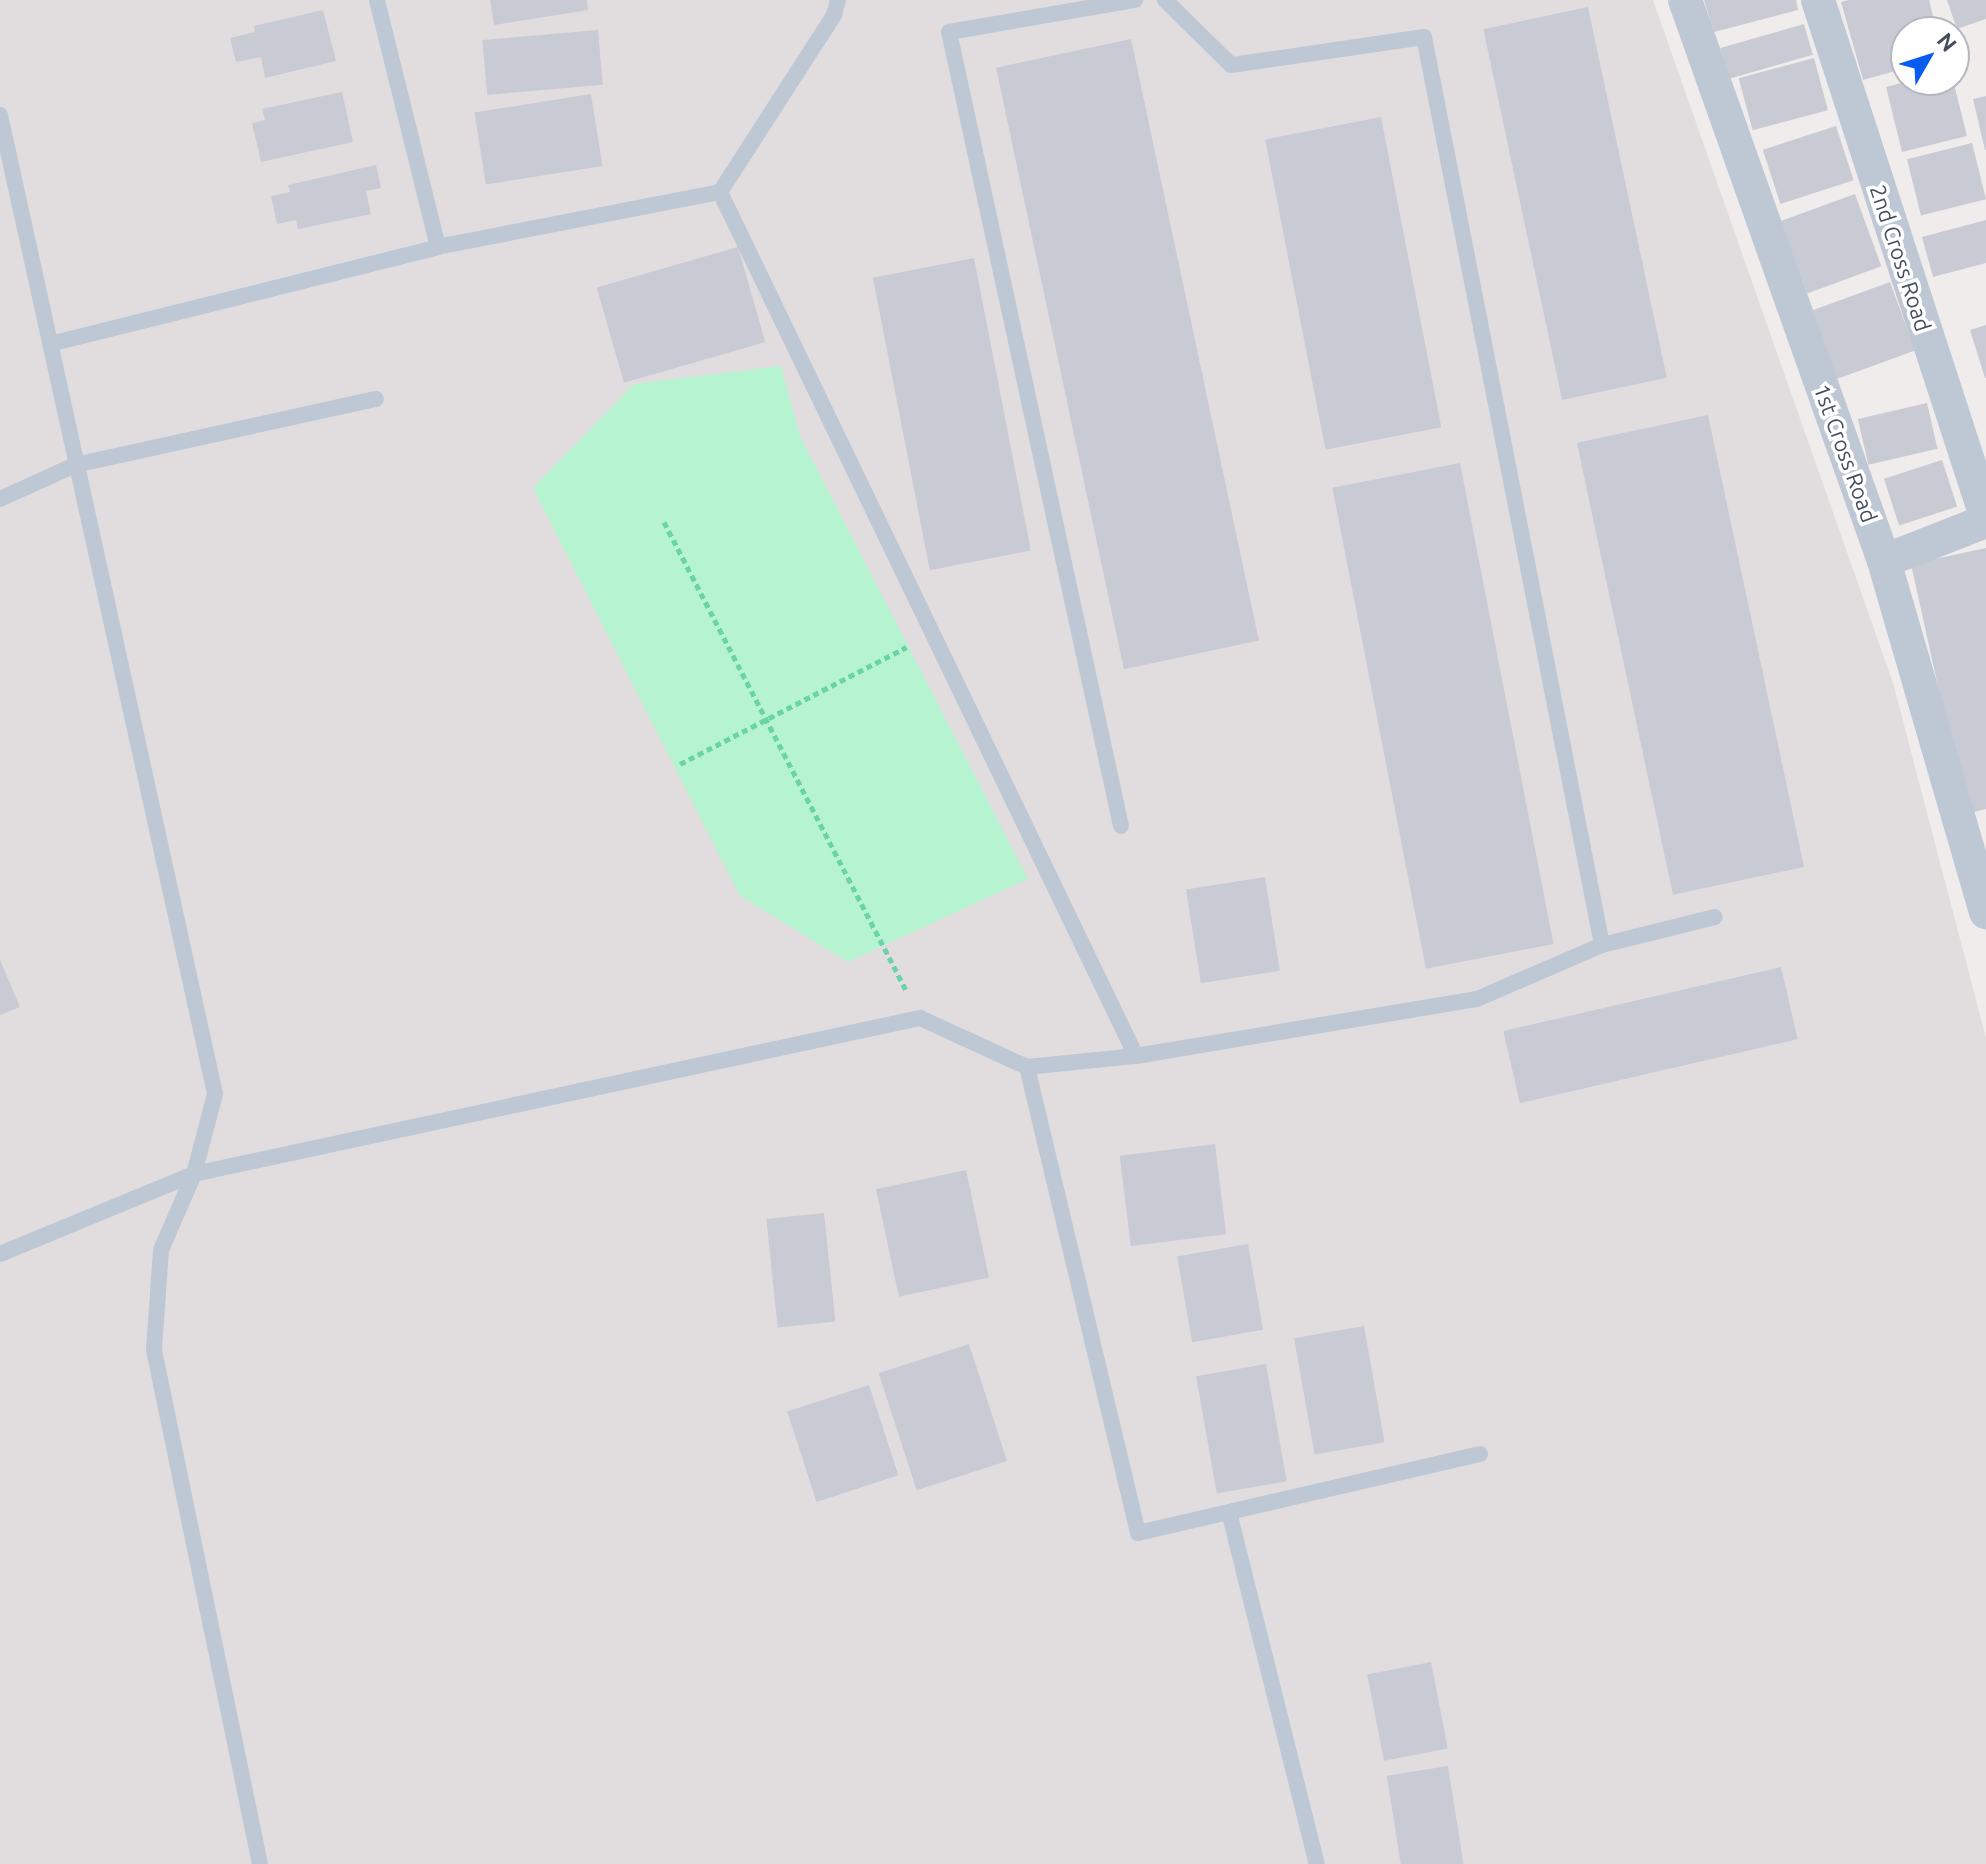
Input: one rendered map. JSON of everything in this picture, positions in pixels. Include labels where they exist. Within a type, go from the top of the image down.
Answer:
[{"type":"street","name":"1st Cross Road","points":[[1685,0],[1884,561],[1986,912]]},
{"type":"street","name":"2nd Cross Road","points":[[1818,0],[1986,518]]},
{"type":"street","points":[[1884,561],[1986,518]]},
{"type":"lane","points":[[377,0],[438,247]]},
{"type":"lane","points":[[50,344],[438,247],[720,192],[834,15],[838,0]]},
{"type":"lane","points":[[1121,826],[949,32],[1135,0]]},
{"type":"lane","points":[[1165,0],[1231,65],[1424,37],[1602,945]]},
{"type":"lane","points":[[0,115],[215,1094],[194,1174],[161,1250],[154,1350],[260,1864]]},
{"type":"lane","points":[[720,192],[1136,1056]]},
{"type":"lane","points":[[0,499],[75,465],[376,399]]},
{"type":"lane","points":[[0,1254],[194,1174],[920,1018],[1027,1067],[1136,1056],[1477,999],[1602,945],[1715,917]]},
{"type":"lane","points":[[1027,1067],[1138,1533],[1480,1454]]},
{"type":"lane","points":[[1229,1512],[1317,1864]]},
{"type":"path","points":[[664,522],[920,1018]]},
{"type":"path","points":[[680,764],[933,634]]},
{"type":"shaded area","points":[[0,0],[1653,0],[1893,683],[1986,1038],[1986,1864],[0,1864]]},
{"type":"green space","points":[[781,366],[800,436],[1028,879],[848,962],[740,896],[533,488],[634,384]]},
{"type":"building","points":[[490,0],[587,0],[588,10],[494,25]]},
{"type":"building","points":[[1704,0],[1796,0],[1798,10],[1714,32]]},
{"type":"building","points":[[1929,0],[1933,16],[1890,16],[1890,72],[1863,80],[1841,2]]},
{"type":"building","points":[[1947,0],[1986,0],[1986,19],[1970,25],[1970,16],[1953,16]]},
{"type":"building","points":[[1588,7],[1667,378],[1562,400],[1483,29]]},
{"type":"building","points":[[323,10],[336,61],[265,78],[261,57],[236,62],[230,38],[255,32],[254,26]]},
{"type":"building","points":[[1804,24],[1813,55],[1729,79],[1720,48]]},
{"type":"building","points":[[598,30],[603,85],[487,95],[482,40]]},
{"type":"building","points":[[1131,39],[1259,641],[1124,669],[996,68]]},
{"type":"building","points":[[1814,58],[1828,110],[1753,130],[1739,78]]},
{"type":"building","points":[[1890,86],[1890,96],[1957,96],[1967,136],[1902,152],[1886,87]]},
{"type":"building","points":[[342,92],[353,142],[261,162],[252,123],[265,120],[262,109]]},
{"type":"building","points":[[591,94],[602,166],[486,185],[474,112]]},
{"type":"building","points":[[1986,96],[1986,150],[1985,150],[1973,99]]},
{"type":"building","points":[[1381,117],[1441,427],[1325,450],[1265,140]]},
{"type":"building","points":[[1836,126],[1854,180],[1780,204],[1763,150]]},
{"type":"building","points":[[1972,143],[1986,199],[1921,215],[1907,159]]},
{"type":"building","points":[[376,165],[381,188],[366,191],[371,214],[298,229],[296,220],[277,224],[271,196],[290,192],[288,185]]},
{"type":"building","points":[[1855,194],[1881,266],[1807,293],[1781,221]]},
{"type":"building","points":[[1986,220],[1986,263],[1933,277],[1922,237]]},
{"type":"building","points":[[738,247],[765,342],[624,383],[597,288]]},
{"type":"building","points":[[974,258],[1031,551],[930,570],[873,278]]},
{"type":"building","points":[[1890,282],[1915,351],[1834,380],[1809,311]]},
{"type":"building","points":[[1986,325],[1986,378],[1985,378],[1970,330]]},
{"type":"building","points":[[1927,403],[1938,449],[1868,465],[1858,419]]},
{"type":"building","points":[[1708,415],[1804,867],[1673,895],[1577,443]]},
{"type":"building","points":[[1942,460],[1957,507],[1899,525],[1884,479]]},
{"type":"building","points":[[1460,463],[1553,944],[1426,969],[1332,488]]},
{"type":"building","points":[[1986,548],[1986,809],[1966,814],[1911,564]]},
{"type":"building","points":[[1265,877],[1280,971],[1201,983],[1186,890]]},
{"type":"building","points":[[0,960],[20,1007],[0,1015]]},
{"type":"building","points":[[1781,967],[1798,1039],[1520,1103],[1503,1031]]},
{"type":"building","points":[[1215,1144],[1226,1234],[1131,1246],[1120,1156]]},
{"type":"building","points":[[966,1170],[989,1278],[899,1297],[876,1189]]},
{"type":"building","points":[[824,1213],[835,1321],[778,1327],[766,1219]]},
{"type":"building","points":[[1248,1244],[1263,1330],[1192,1342],[1177,1257]]},
{"type":"building","points":[[1364,1326],[1384,1442],[1315,1455],[1294,1338]]},
{"type":"building","points":[[969,1344],[1007,1461],[917,1490],[879,1373]]},
{"type":"building","points":[[1266,1364],[1287,1481],[1217,1494],[1196,1376]]},
{"type":"building","points":[[869,1385],[898,1475],[817,1502],[787,1412]]},
{"type":"building","points":[[1431,1662],[1448,1748],[1384,1761],[1367,1674]]},
{"type":"building","points":[[1448,1766],[1463,1864],[1401,1864],[1387,1776]]}]
